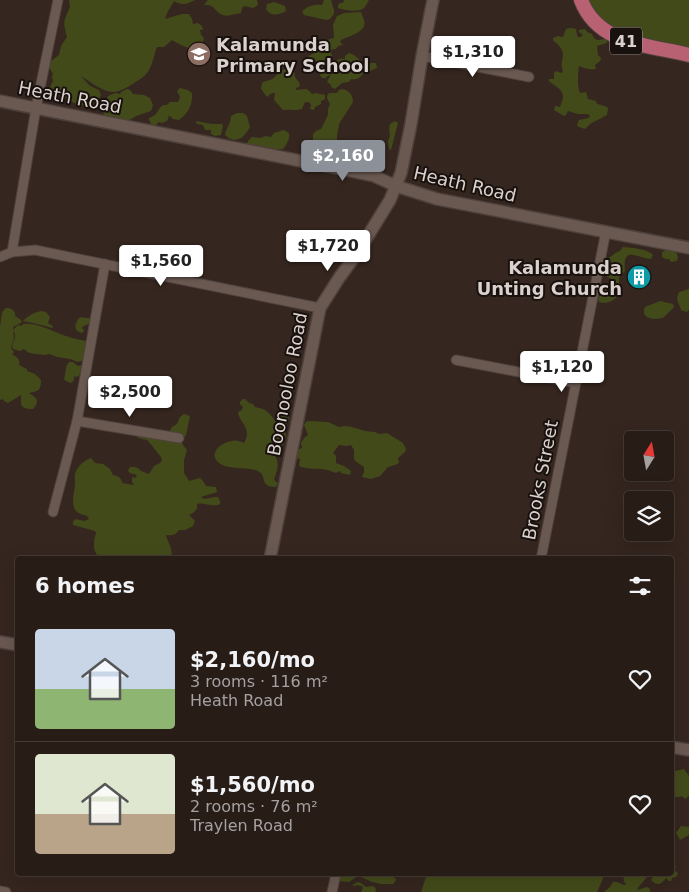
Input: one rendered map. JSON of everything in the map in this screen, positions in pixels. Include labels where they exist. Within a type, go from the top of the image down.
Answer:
[{"type":"main road","name":"41","points":[[581,0],[584,8],[597,24],[611,34],[632,43],[689,54]]},
{"type":"street","points":[[12,252],[36,108],[58,0]]},
{"type":"street","name":"Boonooloo Road","points":[[271,556],[320,308],[363,245],[390,200],[402,173],[433,0]]},
{"type":"street","points":[[422,56],[529,77]]},
{"type":"street","name":"Heath Road","points":[[0,101],[351,171],[374,176],[396,186],[437,198],[689,248]]},
{"type":"street","name":"Brooks Street","points":[[542,556],[606,231]]},
{"type":"street","points":[[0,257],[12,252],[35,250],[320,308]]},
{"type":"street","points":[[53,512],[77,421],[105,264]]},
{"type":"street","points":[[456,360],[576,383]]},
{"type":"street","points":[[77,421],[179,438]]},
{"type":"street","points":[[0,642],[15,644]]},
{"type":"street","points":[[674,748],[689,750]]},
{"type":"street","points":[[327,892],[331,876]]},
{"type":"street","points":[[332,892],[336,876]]},
{"type":"street","points":[[0,891],[6,892]]},
{"type":"green space","points":[[69,0],[195,0],[185,4],[174,1],[165,19],[189,14],[193,24],[198,23],[202,26],[203,30],[200,30],[204,38],[201,47],[195,46],[192,49],[172,40],[164,47],[157,47],[152,64],[146,74],[118,91],[109,92],[81,76],[90,86],[99,90],[101,95],[98,101],[90,103],[88,107],[69,101],[61,94],[50,89],[53,74],[49,67],[51,61],[59,55],[61,46],[67,37],[64,22],[70,7]]},
{"type":"green space","points":[[208,0],[257,0],[258,5],[253,8],[244,6],[241,13],[225,16],[213,7],[204,5]]},
{"type":"green space","points":[[324,0],[331,0],[334,14],[330,19],[326,20],[304,15],[302,12],[311,6],[322,5]]},
{"type":"green space","points":[[344,0],[369,0],[362,10],[355,11],[338,8],[338,5],[343,3]]},
{"type":"green space","points":[[581,0],[689,0],[689,54],[620,39]]},
{"type":"green space","points":[[274,2],[285,6],[286,11],[277,14],[270,13],[266,9],[267,4]]},
{"type":"green space","points":[[361,12],[364,24],[361,31],[341,40],[340,42],[343,45],[330,51],[332,57],[324,60],[328,65],[334,65],[338,60],[345,59],[345,56],[349,53],[363,63],[376,63],[377,68],[366,71],[358,78],[351,79],[349,82],[342,83],[335,89],[327,82],[331,74],[322,78],[320,75],[322,68],[320,62],[309,59],[309,56],[316,52],[327,40],[334,38],[333,25],[337,16],[344,13]]},
{"type":"green space","points":[[566,29],[576,29],[578,37],[583,35],[579,30],[585,29],[597,40],[606,39],[607,41],[607,43],[597,46],[598,55],[601,58],[595,65],[596,69],[587,69],[579,66],[578,83],[580,93],[586,92],[588,99],[608,108],[607,115],[590,124],[585,129],[577,125],[579,120],[589,118],[590,115],[568,111],[564,116],[554,110],[555,106],[560,107],[563,95],[549,81],[549,79],[554,79],[556,71],[562,73],[563,71],[563,54],[553,38],[563,37]]},
{"type":"green space","points":[[289,68],[294,70],[295,77],[300,84],[296,90],[306,89],[312,94],[325,95],[325,99],[314,110],[310,109],[311,104],[305,102],[302,109],[283,110],[274,100],[275,93],[267,97],[261,89],[263,82],[273,79],[283,70]]},
{"type":"green space","points":[[180,88],[192,93],[191,105],[187,112],[179,120],[169,116],[167,121],[159,122],[152,126],[149,118],[155,115],[162,105],[178,102],[180,97],[177,91]]},
{"type":"green space","points":[[127,89],[133,94],[144,95],[150,98],[153,105],[151,111],[136,116],[125,123],[104,118],[103,110],[108,96],[115,93],[120,94]]},
{"type":"green space","points":[[342,89],[350,93],[353,102],[339,124],[337,147],[334,154],[320,158],[314,156],[311,159],[305,157],[304,151],[312,143],[313,134],[321,129],[328,115],[330,104],[327,98],[328,94],[337,93]]},
{"type":"green space","points":[[243,113],[247,116],[250,127],[242,137],[233,140],[225,135],[231,116]]},
{"type":"green space","points":[[196,121],[222,124],[221,135],[215,136],[211,134],[211,130],[205,130],[203,125],[197,124]]},
{"type":"green space","points":[[395,121],[398,123],[391,150],[389,149],[388,141],[390,136],[389,127]]},
{"type":"green space","points":[[284,130],[289,135],[283,149],[268,149],[248,146],[247,144],[252,137],[271,137],[274,133]]},
{"type":"green space","points":[[355,143],[359,145],[361,150],[360,154],[356,157],[351,151]]},
{"type":"green space","points":[[623,247],[642,249],[653,255],[651,259],[628,255],[625,271],[619,277],[619,294],[608,302],[599,302],[598,298],[602,293],[603,286],[611,284],[612,279],[607,277],[607,272],[601,272],[601,264]]},
{"type":"green space","points":[[668,249],[676,252],[677,261],[671,262],[669,259],[662,257],[662,252]]},
{"type":"green space","points":[[689,289],[689,310],[687,312],[681,310],[677,297],[679,292]]},
{"type":"green space","points":[[660,301],[673,304],[674,307],[663,318],[652,319],[644,314],[645,307]]},
{"type":"green space","points":[[6,308],[12,310],[15,316],[22,322],[13,327],[13,330],[18,325],[34,324],[69,337],[91,342],[87,363],[78,362],[49,354],[29,353],[24,349],[20,351],[13,349],[15,337],[13,331],[14,338],[11,347],[14,352],[12,354],[18,359],[19,365],[35,374],[41,380],[38,390],[29,393],[37,401],[33,409],[25,408],[21,405],[21,395],[8,403],[3,399],[0,400],[0,326],[2,314]]},
{"type":"green space","points":[[42,311],[46,312],[50,317],[48,323],[53,326],[52,328],[23,321],[31,314]]},
{"type":"green space","points":[[81,317],[91,319],[90,323],[82,327],[84,331],[82,333],[77,331],[75,326]]},
{"type":"green space","points":[[69,362],[73,362],[78,366],[83,365],[79,376],[74,376],[74,380],[71,383],[64,379]]},
{"type":"green space","points":[[243,399],[255,407],[267,411],[276,421],[279,420],[278,416],[280,414],[289,412],[289,420],[284,429],[285,439],[274,453],[278,463],[274,480],[278,483],[276,487],[267,485],[262,474],[255,470],[224,466],[215,457],[218,448],[225,443],[240,441],[244,443],[247,433],[238,412],[242,410],[243,407],[240,402]]},
{"type":"green space","points":[[184,414],[190,416],[186,435],[181,440],[187,450],[184,460],[184,473],[189,481],[200,478],[206,486],[216,487],[217,492],[201,497],[204,499],[218,497],[220,504],[197,504],[196,511],[189,515],[195,521],[193,526],[185,530],[179,530],[173,535],[166,535],[172,556],[98,556],[94,544],[95,531],[73,525],[75,519],[85,521],[89,519],[87,516],[76,511],[73,505],[76,471],[82,463],[91,458],[95,463],[103,464],[110,469],[113,475],[120,478],[122,483],[134,485],[132,477],[135,478],[137,475],[128,471],[130,467],[149,474],[154,466],[162,460],[149,442],[138,438],[137,434],[168,434],[172,427],[177,424],[180,417]]},
{"type":"green space","points":[[308,421],[328,422],[339,427],[352,427],[379,434],[387,433],[403,443],[406,449],[398,458],[398,464],[388,467],[380,476],[371,479],[362,477],[364,467],[355,461],[354,450],[351,445],[339,445],[333,453],[336,456],[336,463],[351,471],[350,475],[340,471],[336,473],[328,470],[302,467],[299,466],[300,459],[296,458],[296,450],[302,448],[301,443],[308,435],[304,425]]},
{"type":"green space","points":[[684,769],[689,776],[689,796],[685,799],[682,796],[674,797],[675,771]]},
{"type":"green space","points":[[681,826],[689,827],[689,835],[680,840],[676,833]]},
{"type":"green space","points":[[674,870],[678,873],[671,881],[666,878],[659,884],[651,880],[653,876],[674,876]]},
{"type":"green space","points":[[339,876],[359,876],[349,882],[338,881]]},
{"type":"green space","points":[[359,876],[392,876],[396,880],[393,884],[372,882]]},
{"type":"green space","points":[[426,876],[604,876],[597,892],[421,892]]},
{"type":"green space","points":[[623,876],[648,876],[637,890],[647,887],[650,889],[650,892],[604,892],[613,882],[626,885]]},
{"type":"green space","points":[[358,882],[366,887],[375,887],[376,891],[361,892],[362,886],[352,885]]},
{"type":"place","name":"Kalamunda Primary School","points":[[199,54]]},
{"type":"place","name":"Kalamunda Unting Church","points":[[639,277]]}]
